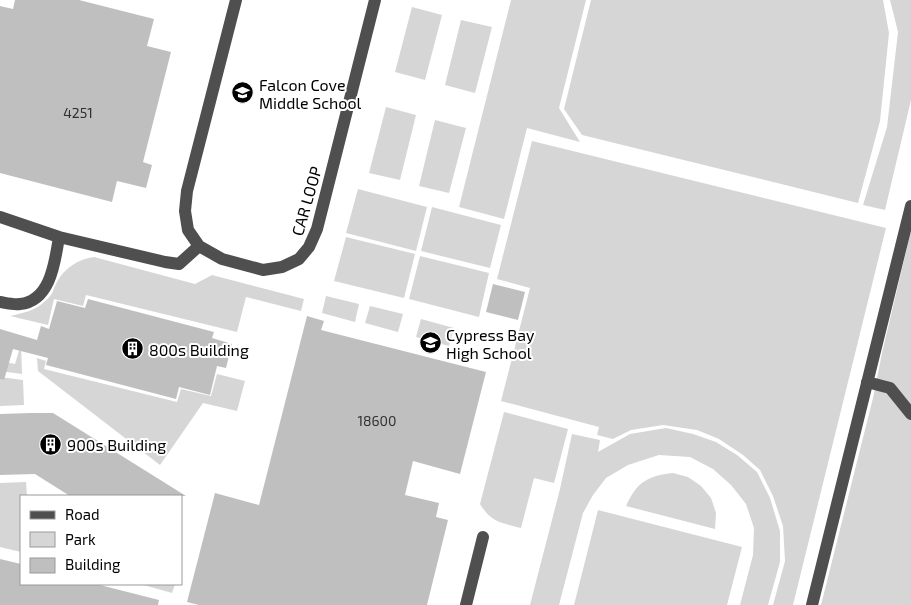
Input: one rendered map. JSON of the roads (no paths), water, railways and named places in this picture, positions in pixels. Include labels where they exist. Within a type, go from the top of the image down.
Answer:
[{"type":"lane","points":[[0,217],[59,237],[165,262],[179,264],[199,246],[188,230],[185,211],[187,191],[236,0]]},
{"type":"lane","name":"CAR LOOP","points":[[199,246],[222,259],[263,270],[282,267],[299,259],[309,247],[317,229],[375,0]]},
{"type":"lane","points":[[812,605],[911,206]]},
{"type":"lane","points":[[0,302],[20,304],[33,300],[44,290],[51,276],[59,237]]},
{"type":"lane","points":[[866,382],[890,388],[911,414]]},
{"type":"lane","points":[[466,605],[483,537]]},
{"type":"place","name":"Falcon Cove Middle School","points":[[243,93]]},
{"type":"place","name":"Cypress Bay High School","points":[[430,343]]},
{"type":"place","name":"800s Building","points":[[133,349]]},
{"type":"place","name":"900s Building","points":[[51,444]]}]
